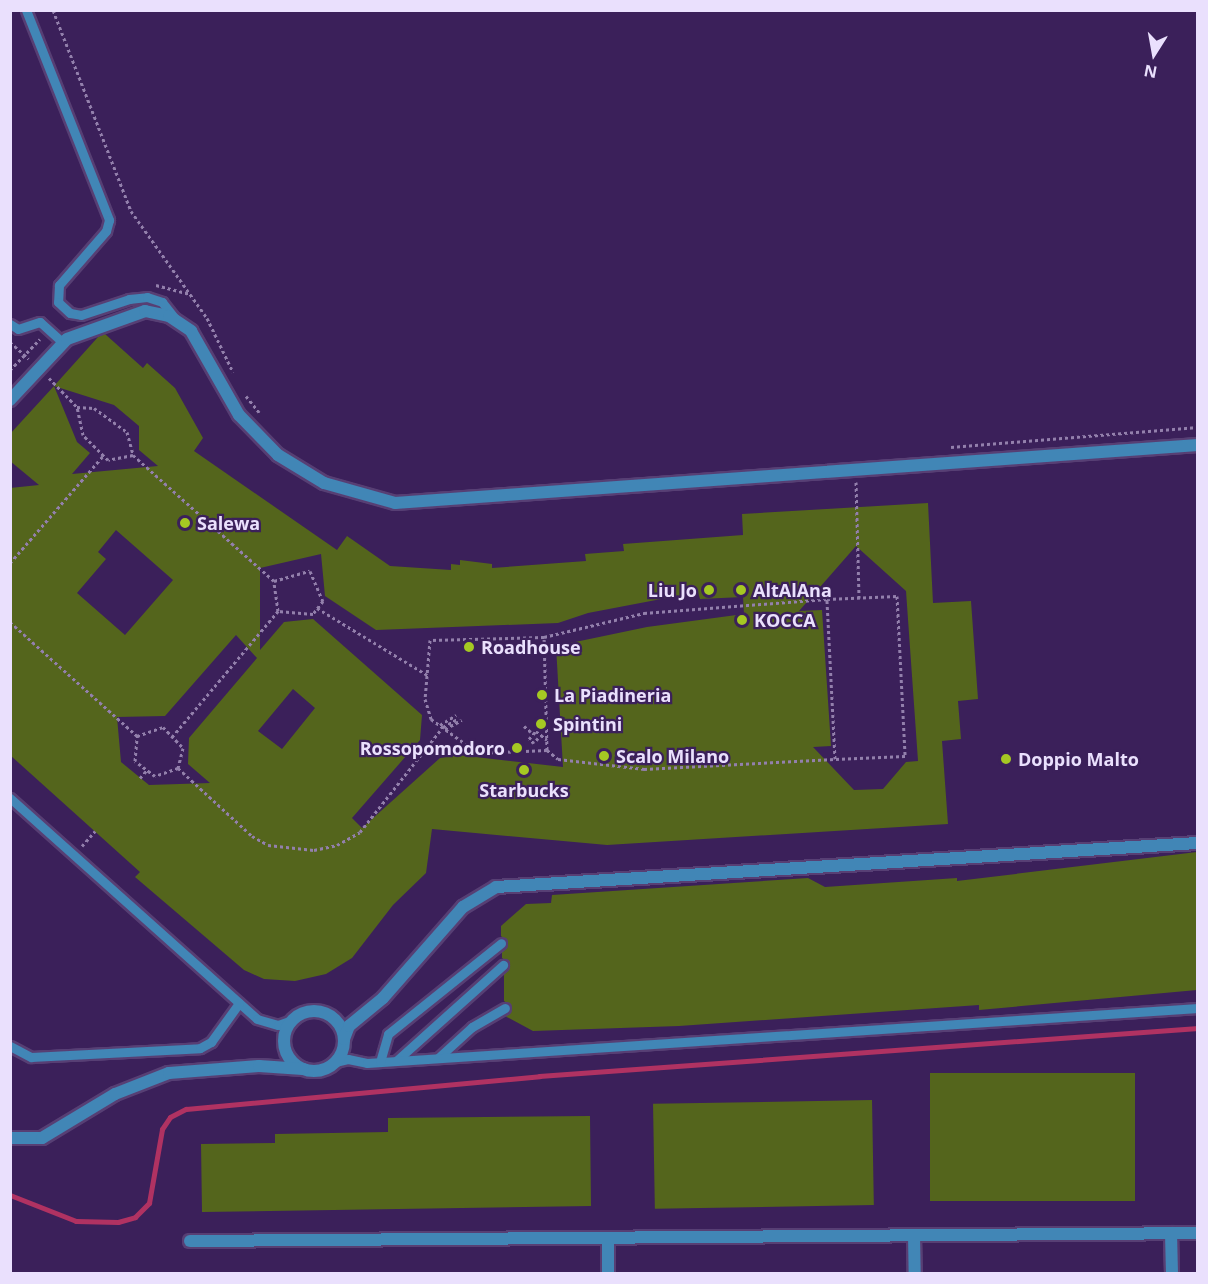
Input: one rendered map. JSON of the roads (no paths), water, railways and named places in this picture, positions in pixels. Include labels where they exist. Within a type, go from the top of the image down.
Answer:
[{"type":"street","points":[[10,400],[63,343],[81,332],[134,313],[158,312],[176,320],[199,343],[239,415],[278,455],[324,483],[374,499],[419,504],[1197,445]]},
{"type":"street","points":[[10,1138],[42,1138],[149,1079],[186,1070],[259,1066],[323,1070],[335,1062],[349,1026],[383,998],[464,907],[496,887],[1197,843]]},
{"type":"street","points":[[303,1069],[288,1057],[284,1045],[286,1028],[292,1020],[310,1011],[352,1016],[367,1011]]},
{"type":"street","points":[[329,1015],[342,1029],[344,1039]]},
{"type":"street","points":[[259,1066],[274,1060],[284,1045]]},
{"type":"street","points":[[1171,1233],[1172,1274]]},
{"type":"street","points":[[190,1241],[1197,1233]]},
{"type":"street","points":[[914,1235],[915,1274]]},
{"type":"street","points":[[608,1238],[608,1274]]},
{"type":"lane","points":[[26,10],[109,220],[106,231],[59,285],[58,302],[70,313],[81,315],[129,299],[147,297],[162,302],[176,320]]},
{"type":"lane","points":[[10,324],[18,329],[40,322],[63,343]]},
{"type":"lane","points":[[10,798],[264,1023],[278,1025],[292,1020]]},
{"type":"lane","points":[[380,1062],[388,1034],[501,943]]},
{"type":"lane","points":[[396,1061],[503,965]]},
{"type":"lane","points":[[10,1046],[31,1057],[200,1048],[210,1042],[239,1003]]},
{"type":"lane","points":[[438,1059],[472,1027],[505,1008]]},
{"type":"lane","points":[[335,1062],[438,1059],[1197,1008]]},
{"type":"waterway","points":[[10,1195],[76,1221],[118,1222],[135,1217],[149,1203],[162,1129],[170,1117],[186,1109],[539,1076],[1198,1028]]},
{"type":"place","name":"Salewa","points":[[185,523]]},
{"type":"place","name":"Liu Jo","points":[[709,590]]},
{"type":"place","name":"AltAlAna","points":[[741,590]]},
{"type":"place","name":"KOCCA","points":[[742,620]]},
{"type":"place","name":"Roadhouse","points":[[469,647]]},
{"type":"place","name":"La Piadineria","points":[[542,695]]},
{"type":"place","name":"Spintini","points":[[541,724]]},
{"type":"place","name":"Rossopomodoro","points":[[517,748]]},
{"type":"place","name":"Scalo Milano","points":[[604,756]]},
{"type":"place","name":"Doppio Malto","points":[[1006,759]]},
{"type":"place","name":"Starbucks","points":[[524,770]]}]
